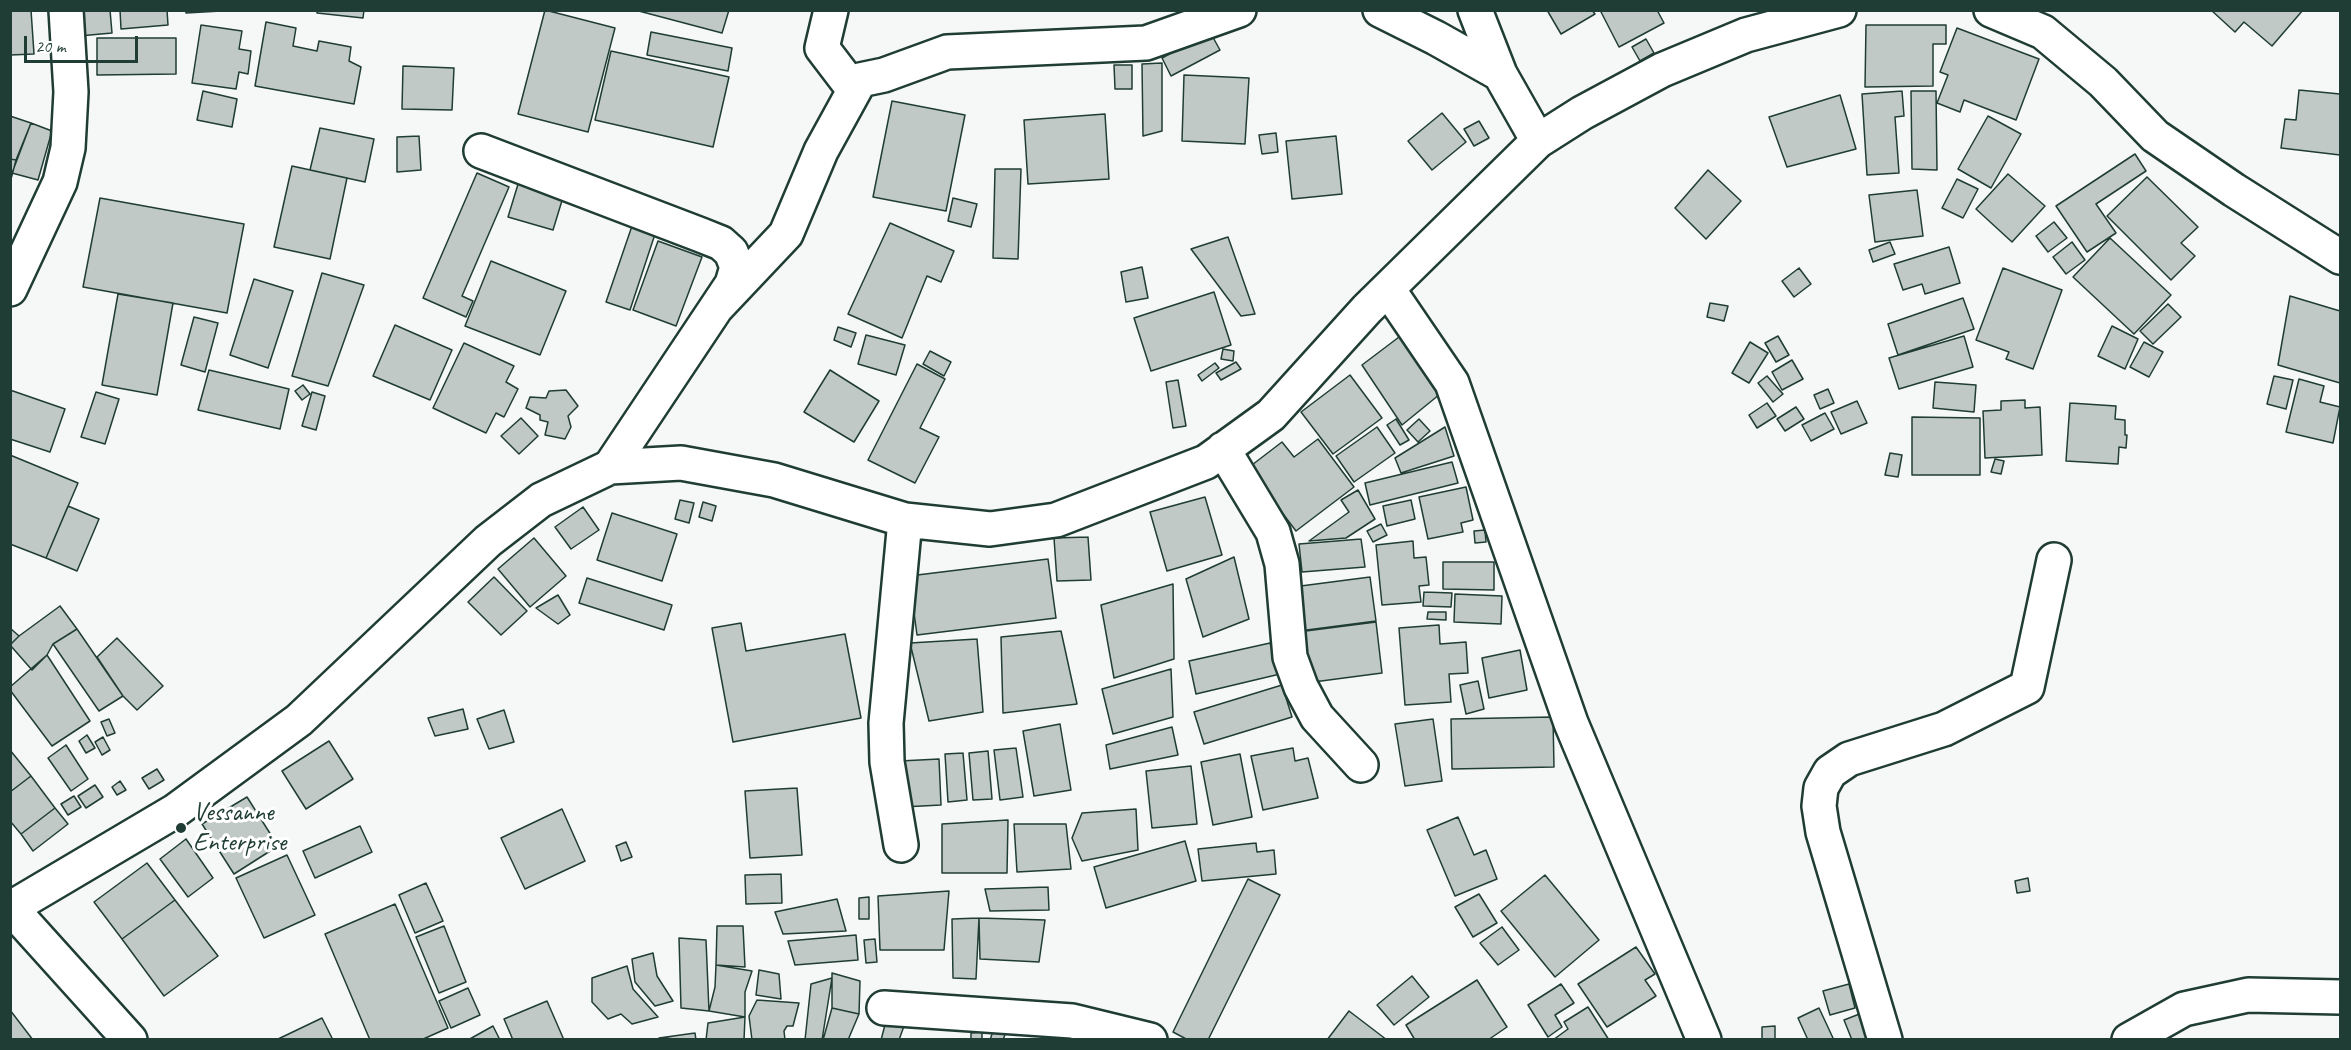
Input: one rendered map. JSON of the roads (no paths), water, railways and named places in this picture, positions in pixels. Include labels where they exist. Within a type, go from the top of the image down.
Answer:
[{"type":"street","points":[[10,289],[60,182],[68,148],[71,92],[66,10]]},
{"type":"street","points":[[831,10],[822,48],[854,90]]},
{"type":"street","points":[[717,307],[786,234],[821,151],[860,80],[884,75],[947,51],[1146,43],[1239,10]]},
{"type":"street","points":[[1380,10],[1500,74]]},
{"type":"street","points":[[1475,10],[1500,74],[1538,141]]},
{"type":"street","points":[[1990,10],[2043,32],[2103,82],[2155,136],[2340,258]]},
{"type":"street","points":[[130,1040],[11,908],[175,811],[299,720],[488,541],[541,500],[610,467],[681,463],[774,480],[905,520],[990,529],[1056,520],[1206,462],[1271,415],[1367,309],[1538,141],[1582,113],[1662,70],[1746,34],[1837,11]]},
{"type":"street","points":[[482,151],[721,243],[731,252],[737,267],[732,284],[610,467]]},
{"type":"street","points":[[1388,290],[1452,383],[1571,723],[1704,1040]]},
{"type":"street","points":[[1223,449],[1273,532],[1282,564],[1290,657],[1301,687],[1317,717],[1361,765]]},
{"type":"street","points":[[901,845],[887,762],[886,723],[905,520]]},
{"type":"street","points":[[1885,1040],[1823,832],[1819,806],[1821,788],[1830,772],[1849,759],[1944,729],[2027,687],[2054,560]]},
{"type":"street","points":[[2139,1036],[2184,1008],[2248,995],[2340,997]]},
{"type":"street","points":[[884,1008],[1072,1021],[1150,1040]]},
{"type":"place","name":"Vessanne Enterprise","points":[[181,828]]}]
